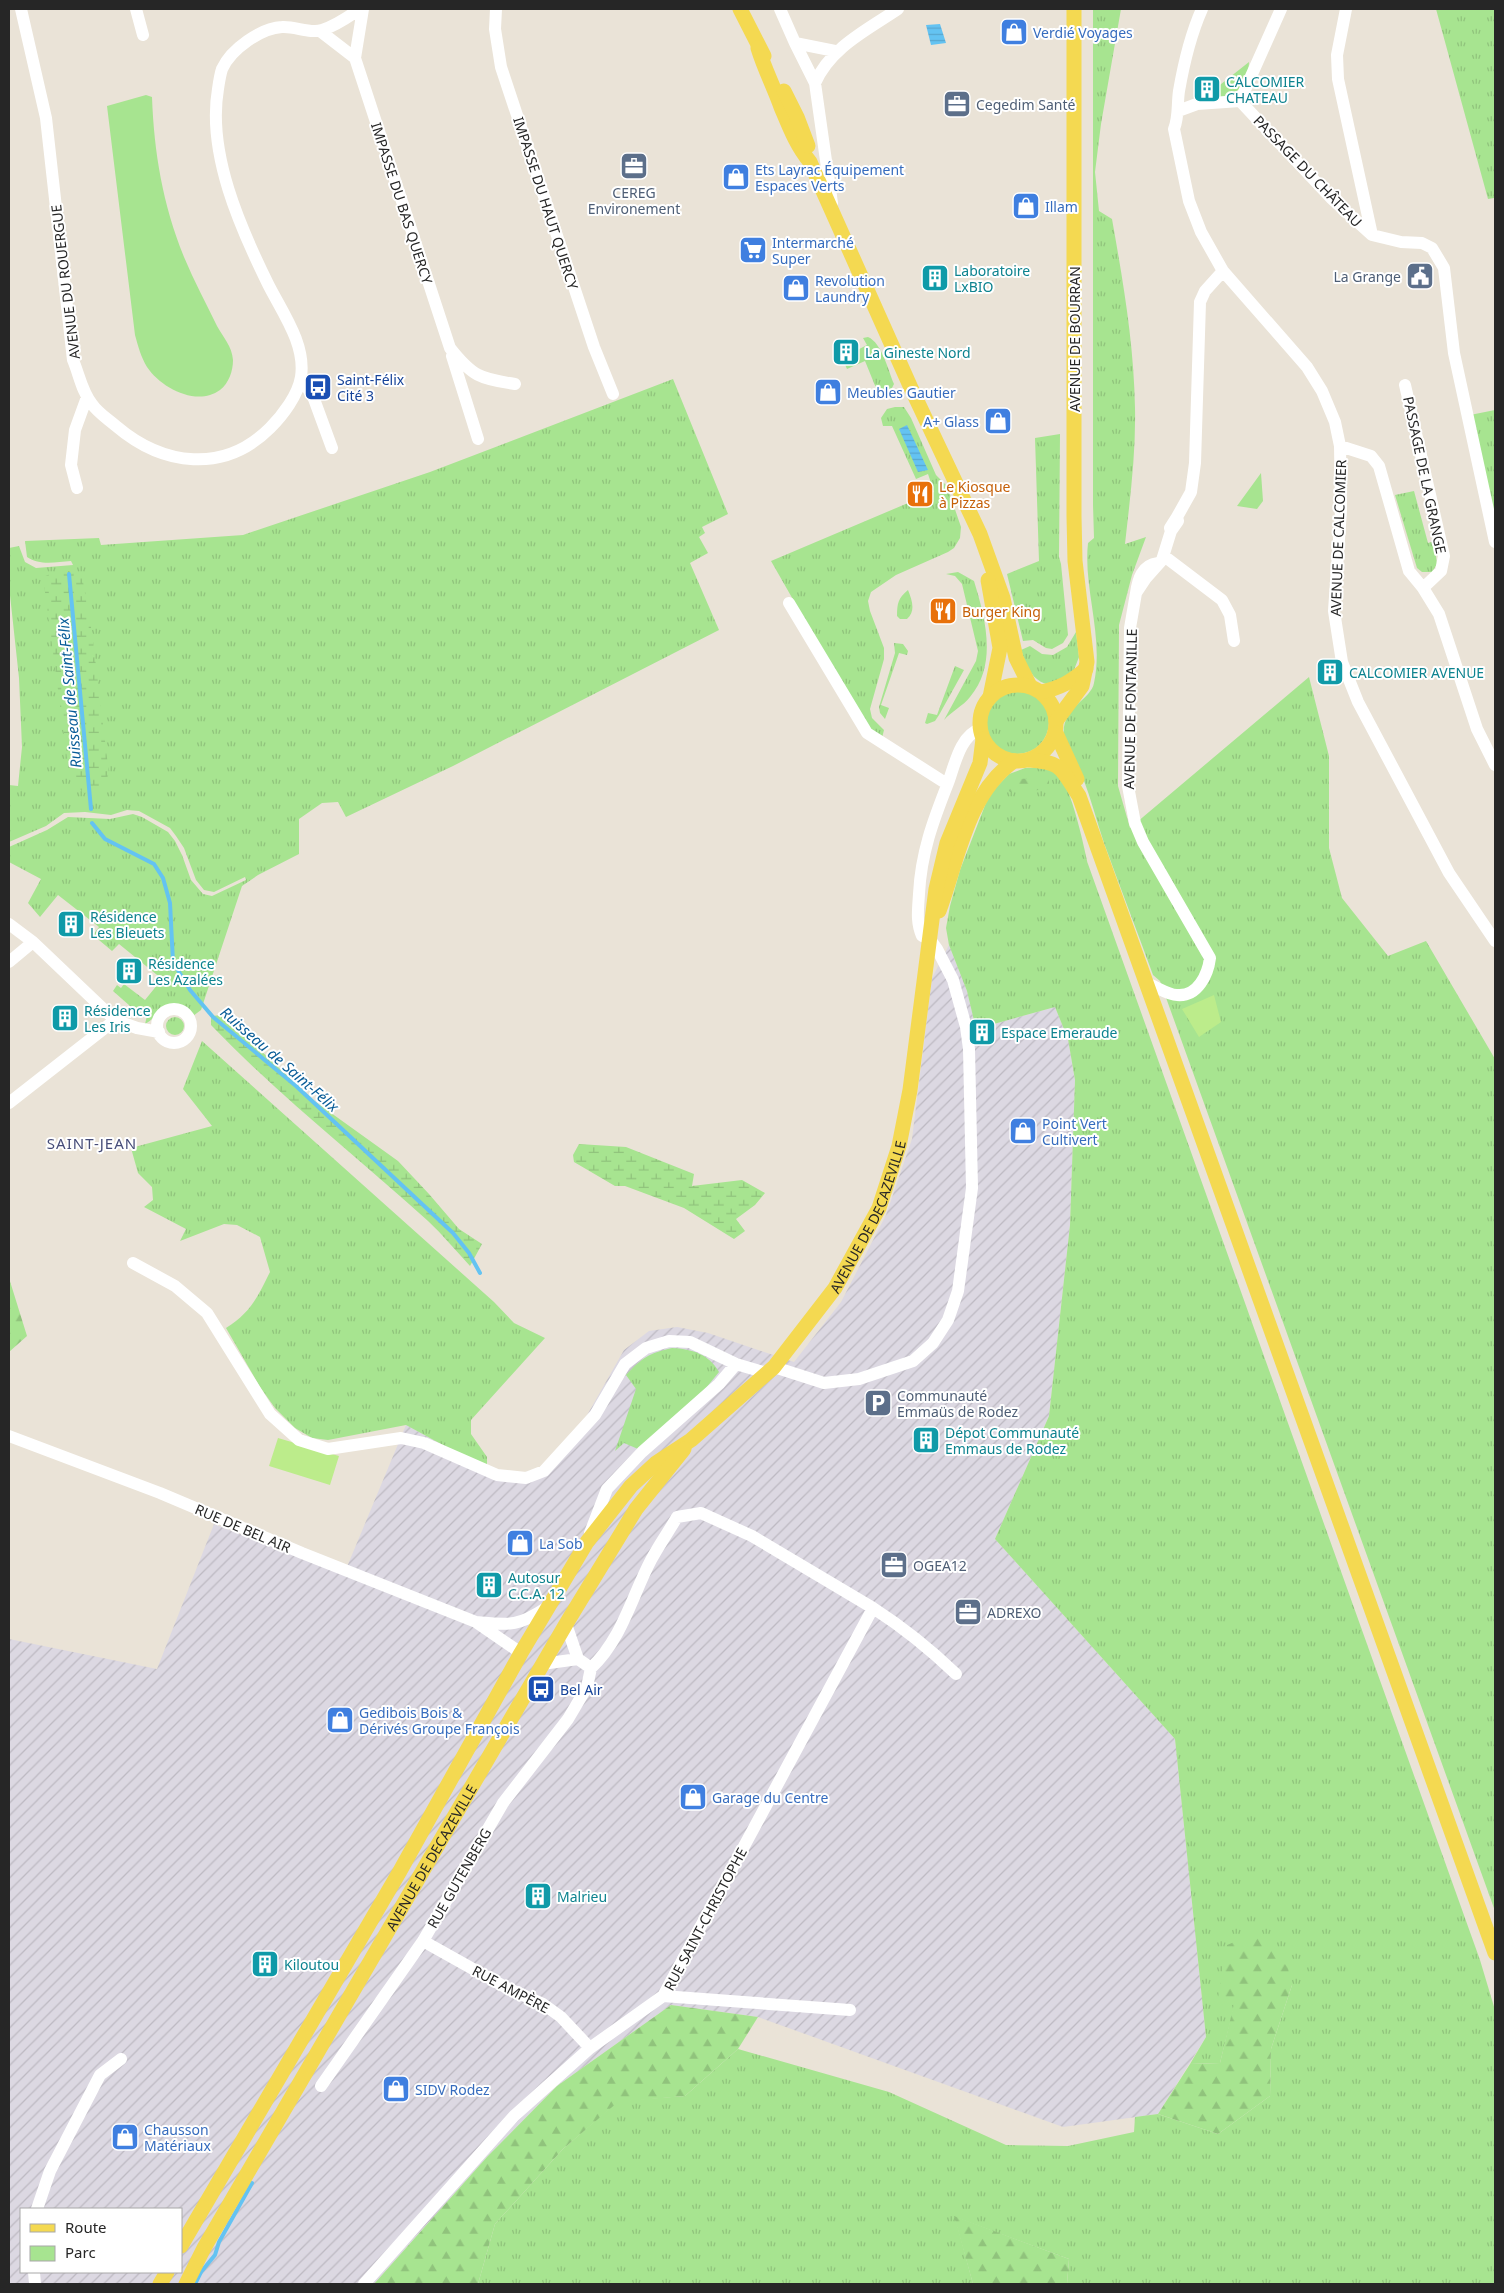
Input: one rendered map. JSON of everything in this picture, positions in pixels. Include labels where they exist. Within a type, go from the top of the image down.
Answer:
[{"type":"main road","points":[[740,9],[799,149],[810,162],[967,510],[975,522],[997,576],[1016,658],[1035,689],[1052,706],[1056,727],[1078,781],[1079,796]]},
{"type":"main road","name":"AVENUE DE BOURRAN","points":[[1056,727],[1082,686],[1086,669],[1086,642],[1075,561],[1074,516],[1074,9]]},
{"type":"main road","points":[[967,510],[992,594],[1000,648],[990,696],[981,714],[982,734],[996,754],[1021,761],[1049,762],[1062,769],[1079,796],[1495,1953]]},
{"type":"main road","points":[[990,696],[1008,686],[1035,689],[1059,688],[1071,682],[1086,669]]},
{"type":"main road","points":[[1021,761],[1045,750],[1056,727]]},
{"type":"main road","name":"AVENUE DE DECAZEVILLE","points":[[182,2244],[400,1871],[546,1608],[587,1542],[631,1486],[656,1462],[691,1440],[771,1370],[835,1288],[879,1208],[899,1146],[903,1127],[936,889],[947,843],[980,763],[982,734]]},
{"type":"main road","name":"AVENUE DE DECAZEVILLE","points":[[929,938],[972,814],[985,789],[1021,761]]},
{"type":"main road","name":"AVENUE DE DECAZEVILLE","points":[[186,2284],[204,2248],[542,1664],[636,1509],[691,1440]]},
{"type":"main road","points":[[160,2284],[166,2273]]},
{"type":"street","name":"AVENUE DU ROUERGUE","points":[[21,9],[46,118],[73,360],[87,397],[93,406],[127,435],[159,453],[188,460],[212,459],[234,453],[257,441],[278,420],[293,397],[301,377],[299,348],[288,319],[248,244],[229,190],[218,139],[217,102],[222,70],[232,55],[246,42],[255,36],[282,27],[320,31]]},
{"type":"street","points":[[136,9],[143,35]]},
{"type":"street","points":[[355,58],[320,31],[337,24],[362,9]]},
{"type":"street","name":"IMPASSE DU BAS QUERCY","points":[[362,9],[355,58],[478,439]]},
{"type":"street","name":"IMPASSE DU HAUT QUERCY","points":[[496,9],[495,29],[501,67],[594,347],[613,394]]},
{"type":"street","points":[[780,9],[815,83],[833,216]]},
{"type":"street","points":[[815,83],[822,68],[835,52],[898,9]]},
{"type":"street","name":"AVENUE DE CALCOMIER","points":[[1202,9],[1185,55],[1174,130],[1189,201],[1202,232],[1223,271],[1307,367],[1322,391],[1335,422],[1340,446],[1341,510],[1334,610],[1342,662],[1358,702],[1449,873],[1495,941]]},
{"type":"street","points":[[1178,110],[1197,104],[1240,101],[1281,9]]},
{"type":"street","points":[[1346,9],[1337,55],[1338,79],[1372,235]]},
{"type":"street","points":[[796,43],[835,52]]},
{"type":"street","name":"PASSAGE DU CHÂTEAU","points":[[1240,101],[1331,198],[1372,235],[1401,242],[1422,243],[1432,248],[1444,268],[1454,353],[1495,542]]},
{"type":"street","points":[[1223,271],[1205,291],[1200,302],[1195,462],[1191,492],[1177,517],[1178,521],[1171,531],[1161,560],[1222,600],[1230,615],[1234,641]]},
{"type":"street","name":"IMPASSE DU BAS QUERCY","points":[[450,348],[466,369],[488,380],[515,384]]},
{"type":"street","points":[[301,377],[314,399],[332,448]]},
{"type":"street","name":"PASSAGE DE LA GRANGE","points":[[1405,385],[1444,556],[1441,571],[1423,588]]},
{"type":"street","points":[[77,488],[71,464],[75,430],[87,397]]},
{"type":"street","points":[[1340,446],[1371,456],[1379,466],[1409,571],[1423,588],[1439,614],[1477,729],[1495,765]]},
{"type":"street","name":"AVENUE DE FONTANILLE","points":[[1148,984],[1176,995],[1189,994],[1203,982],[1210,958],[1142,842],[1135,822],[1128,786],[1130,628],[1137,580],[1143,571],[1161,560]]},
{"type":"street","points":[[789,603],[868,733],[947,784]]},
{"type":"street","points":[[132,1263],[175,1286],[207,1313],[270,1414],[299,1440],[328,1449],[402,1438],[424,1442],[497,1474],[526,1478],[544,1471],[595,1415],[625,1364],[646,1348],[669,1341],[690,1342],[736,1364],[771,1370],[824,1383],[859,1379],[913,1361],[933,1343],[948,1320],[958,1291],[972,1188],[971,1079],[966,1027],[953,980],[929,938],[922,936],[917,924],[920,875],[930,829],[962,746],[971,732],[982,734]]},
{"type":"street","points":[[9,924],[33,942],[116,1020],[137,1028],[159,1032]]},
{"type":"street","points":[[9,962],[33,942]]},
{"type":"street","points":[[9,1103],[116,1020]]},
{"type":"street","points":[[587,1542],[607,1489],[639,1454],[719,1384],[736,1364]]},
{"type":"street","name":"RUE DE BEL AIR","points":[[9,1436],[160,1493],[302,1553],[476,1622],[521,1654]]},
{"type":"street","name":"RUE GUTENBERG","points":[[321,2086],[423,1941],[503,1802],[568,1719],[586,1687],[592,1668],[605,1655],[616,1636],[651,1559],[677,1517],[701,1513],[752,1536],[873,1608]]},
{"type":"street","name":"RUE DE BEL AIR","points":[[476,1622],[510,1625],[526,1621],[546,1608]]},
{"type":"street","points":[[873,1608],[930,1649],[956,1674]]},
{"type":"street","name":"RUE SAINT-CHRISTOPHE","points":[[364,2284],[514,2116],[590,2048],[663,1996],[873,1608]]},
{"type":"street","points":[[566,1624],[578,1659],[592,1668]]},
{"type":"street","points":[[542,1664],[578,1659]]},
{"type":"street","name":"RUE AMPÈRE","points":[[423,1941],[507,1988],[543,2004],[561,2017],[590,2048]]},
{"type":"street","points":[[663,1996],[850,2010]]},
{"type":"street","points":[[37,2208],[50,2171],[100,2075],[121,2059]]},
{"type":"shaded area","points":[[949,945],[967,991],[976,1029],[1055,1007],[1068,1039],[1075,1080],[1070,1225],[1049,1416],[995,1539],[1175,1739],[1206,2037],[1158,2114],[1063,2127],[758,2017],[671,2005],[557,2086],[487,2157],[374,2284],[9,2284],[9,1639],[157,1669],[214,1524],[344,1574],[406,1425],[487,1469],[515,1475],[540,1468],[586,1417],[624,1350],[649,1331],[677,1327],[708,1333],[794,1362],[841,1302],[886,1215],[912,1139],[932,978]]},
{"type":"green space","points":[[1093,9],[1121,9],[1101,124],[1095,172],[1099,211],[1112,219],[1124,289],[1133,360],[1135,442],[1125,544],[1146,537],[1132,575],[1119,625],[1118,786],[1130,828],[1309,677],[1329,756],[1329,848],[1342,898],[1388,956],[1426,941],[1495,1059],[1495,1911],[1160,981],[1153,975],[1104,843],[1089,794],[1064,737],[1064,727],[1071,712],[1092,689],[1097,648],[1087,560],[1088,543],[1094,538]]},
{"type":"green space","points":[[1436,9],[1495,9],[1495,205],[1494,198],[1488,199]]},
{"type":"green space","points":[[1249,62],[1246,78],[1239,89],[1227,96],[1212,100],[1211,92]]},
{"type":"green space","points":[[146,95],[152,97],[157,159],[170,218],[184,257],[217,326],[229,346],[233,360],[230,376],[223,387],[211,395],[201,397],[180,393],[153,375],[145,363],[135,335],[107,106]]},
{"type":"green space","points":[[868,337],[873,340],[881,351],[894,384],[887,394],[877,399],[869,394],[869,391],[876,388],[865,361],[847,369],[842,358],[867,345],[863,338]]},
{"type":"green space","points":[[673,379],[728,514],[702,527],[705,533],[699,537],[708,553],[690,563],[719,630],[453,766],[346,817],[338,802],[322,803],[299,819],[299,854],[258,875],[242,886],[201,1010],[193,1016],[185,1008],[172,1004],[145,1024],[148,1012],[130,1006],[113,991],[117,985],[121,988],[124,984],[145,1000],[162,979],[119,944],[112,951],[93,935],[99,927],[58,895],[40,917],[28,903],[41,879],[9,862],[9,847],[47,830],[68,817],[110,819],[133,814],[168,832],[182,855],[191,880],[203,894],[212,896],[246,880],[245,877],[214,892],[204,890],[196,880],[184,848],[170,828],[139,811],[127,810],[111,815],[85,812],[64,813],[46,826],[9,842],[9,785],[18,786],[22,747],[19,678],[9,586],[9,548],[19,546],[25,562],[36,568],[73,565],[71,561],[48,563],[32,560],[27,557],[25,541],[99,538],[101,545],[243,535],[430,472]]},
{"type":"green space","points":[[904,407],[911,418],[936,475],[947,486],[961,527],[960,538],[954,548],[896,575],[871,592],[868,601],[870,611],[884,648],[884,659],[870,709],[872,718],[884,730],[881,742],[870,734],[771,561],[934,492],[928,474],[916,479],[892,426],[883,426],[881,418],[887,409]]},
{"type":"green space","points":[[1495,410],[1495,526],[1470,415]]},
{"type":"green space","points":[[1060,434],[1059,557],[1068,635],[1063,643],[1052,649],[1046,648],[1033,640],[1023,641],[1007,574],[1039,561],[1035,438]]},
{"type":"green space","points":[[1261,473],[1263,501],[1257,509],[1237,506]]},
{"type":"green space","points":[[1414,491],[1428,543],[1434,541],[1437,564],[1432,572],[1422,572],[1417,568],[1395,495]]},
{"type":"green space","points":[[73,571],[82,576],[92,633],[109,774],[98,793],[84,793],[70,780],[43,577],[55,572]]},
{"type":"green space","points":[[958,572],[974,581],[985,625],[986,655],[984,670],[979,684],[970,697],[944,720],[976,661],[978,651],[962,584],[955,576],[946,574]]},
{"type":"green space","points":[[908,590],[912,601],[912,612],[907,619],[900,619],[897,616],[898,605],[902,596]]},
{"type":"green space","points":[[1076,632],[1079,657],[1072,675],[1050,685],[1038,680],[1025,662],[1021,650],[1030,646],[1042,654],[1053,655],[1067,647]]},
{"type":"green space","points":[[894,643],[903,644],[908,651],[907,655],[899,653],[881,705],[889,708],[885,719],[880,713],[879,707],[895,653]]},
{"type":"green space","points":[[955,666],[964,670],[935,721],[925,723],[928,713],[937,715]]},
{"type":"green space","points":[[1017,690],[1035,696],[1043,704],[1049,722],[1043,740],[1035,748],[1017,754],[999,748],[991,740],[985,722],[991,704],[999,696]]},
{"type":"green space","points":[[1025,768],[1045,769],[1056,772],[1066,787],[1071,800],[1088,864],[1480,1960],[1495,2010],[1495,2284],[1067,2284],[1069,2259],[955,2217],[973,2284],[478,2284],[495,2224],[563,2149],[618,2101],[685,2096],[738,2049],[889,2092],[1006,2145],[1068,2146],[1134,2132],[1135,2117],[1158,2114],[1218,2134],[1270,2096],[1271,2049],[1292,1985],[1235,2003],[1220,2063],[1190,2064],[1206,2037],[1175,1739],[995,1539],[1049,1416],[1070,1225],[1075,1080],[1068,1039],[1055,1007],[976,1029],[967,991],[949,945],[946,928],[960,870],[989,795],[1009,774]]},
{"type":"green space","points":[[1044,774],[1049,775],[1049,790],[1046,793],[1039,790],[1010,792],[1007,788],[1008,783],[1013,780],[1035,778]]},
{"type":"green space","points":[[1214,995],[1221,1022],[1199,1037],[1182,1009]]},
{"type":"green space","points":[[223,1015],[313,1100],[398,1161],[459,1229],[482,1244],[470,1266],[428,1221],[263,1076],[211,1025],[211,1016]]},
{"type":"green space","points":[[175,1017],[181,1020],[184,1026],[181,1032],[175,1035],[169,1032],[166,1026],[169,1020]]},
{"type":"green space","points":[[202,1041],[494,1302],[514,1323],[545,1338],[471,1420],[471,1434],[487,1457],[487,1469],[406,1425],[328,1440],[312,1438],[295,1428],[275,1408],[260,1387],[226,1328],[242,1316],[252,1304],[270,1272],[260,1237],[237,1225],[224,1224],[180,1241],[186,1229],[144,1207],[153,1200],[152,1187],[138,1173],[131,1148],[212,1126],[183,1089]]},
{"type":"green space","points":[[579,1144],[626,1147],[694,1174],[692,1186],[742,1180],[765,1193],[755,1205],[736,1219],[745,1231],[734,1239],[684,1208],[625,1186],[615,1186],[574,1162],[573,1155]]},
{"type":"green space","points":[[9,1278],[27,1336],[9,1352]]},
{"type":"green space","points":[[672,1348],[693,1351],[705,1357],[719,1372],[706,1388],[638,1449],[624,1443],[615,1451],[636,1389],[626,1375],[646,1357]]},
{"type":"green space","points":[[278,1438],[339,1456],[330,1485],[269,1466]]},
{"type":"green space","points":[[1261,1931],[1288,1968],[1292,1985],[1271,2049],[1270,2096],[1218,2134],[1158,2114],[1190,2064],[1220,2063],[1234,2004],[1218,1998],[1227,1945]]},
{"type":"green space","points":[[671,2005],[758,2017],[738,2049],[685,2096],[618,2102],[563,2149],[495,2224],[478,2284],[374,2284],[487,2157],[557,2086]]},
{"type":"green space","points":[[954,2216],[1069,2259],[1067,2284],[973,2284]]},
{"type":"water","points":[[940,24],[946,43],[931,45],[926,25]]},
{"type":"water","points":[[907,425],[928,470],[918,472],[899,429]]},
{"type":"waterway","name":"Ruisseau de Saint-Félix","points":[[69,574],[91,809]]},
{"type":"waterway","name":"Ruisseau de Saint-Félix","points":[[92,823],[105,839],[154,864],[163,878],[170,903],[173,962],[190,990],[213,1017],[296,1086],[453,1233],[469,1253],[480,1273]]},
{"type":"waterway","points":[[195,2284],[201,2272],[215,2255],[219,2242],[252,2183]]},
{"type":"place","name":"Verdié Voyages","points":[[1014,32]]},
{"type":"place","name":"CALCOMIER CHATEAU","points":[[1207,89]]},
{"type":"place","name":"Cegedim Santé","points":[[957,104]]},
{"type":"place","name":"CEREG Environement","points":[[634,166]]},
{"type":"place","name":"Ets Layrac Équipement Espaces Verts","points":[[736,177]]},
{"type":"place","name":"Illam","points":[[1026,206]]},
{"type":"place","name":"Intermarché Super","points":[[753,250]]},
{"type":"place","name":"La Grange","points":[[1420,276]]},
{"type":"place","name":"Laboratoire LxBIO","points":[[935,278]]},
{"type":"place","name":"Revolution Laundry","points":[[796,288]]},
{"type":"place","name":"La Gineste Nord","points":[[846,352]]},
{"type":"place","name":"Saint-Félix Cité 3","points":[[318,387]]},
{"type":"place","name":"Meubles Gautier","points":[[828,392]]},
{"type":"place","name":"A+ Glass","points":[[998,421]]},
{"type":"place","name":"Le Kiosque à Pizzas","points":[[920,494]]},
{"type":"place","name":"Burger King","points":[[943,611]]},
{"type":"place","name":"CALCOMIER AVENUE","points":[[1330,672]]},
{"type":"place","name":"Résidence Les Bleuets","points":[[71,924]]},
{"type":"place","name":"Résidence Les Azalées","points":[[129,971]]},
{"type":"place","name":"Résidence Les Iris","points":[[65,1018]]},
{"type":"place","name":"Espace Emeraude","points":[[982,1032]]},
{"type":"place","name":"Point Vert Cultivert","points":[[1023,1131]]},
{"type":"place","name":"Communauté Emmaüs de Rodez","points":[[878,1403]]},
{"type":"place","name":"Dépot Communauté Emmaus de Rodez","points":[[926,1440]]},
{"type":"place","name":"La Sob","points":[[520,1543]]},
{"type":"place","name":"OGEA12","points":[[894,1565]]},
{"type":"place","name":"Autosur C.C.A. 12","points":[[489,1585]]},
{"type":"place","name":"ADREXO","points":[[968,1612]]},
{"type":"place","name":"Bel Air","points":[[541,1689]]},
{"type":"place","name":"Gedibois Bois & Dérivés Groupe François","points":[[340,1720]]},
{"type":"place","name":"Garage du Centre","points":[[693,1797]]},
{"type":"place","name":"Malrieu","points":[[538,1896]]},
{"type":"place","name":"Kiloutou","points":[[265,1964]]},
{"type":"place","name":"SIDV Rodez","points":[[396,2089]]},
{"type":"place","name":"Chausson Matériaux","points":[[125,2137]]},
{"type":"district","name":"SAINT-JEAN","points":[[92,1143]]}]
